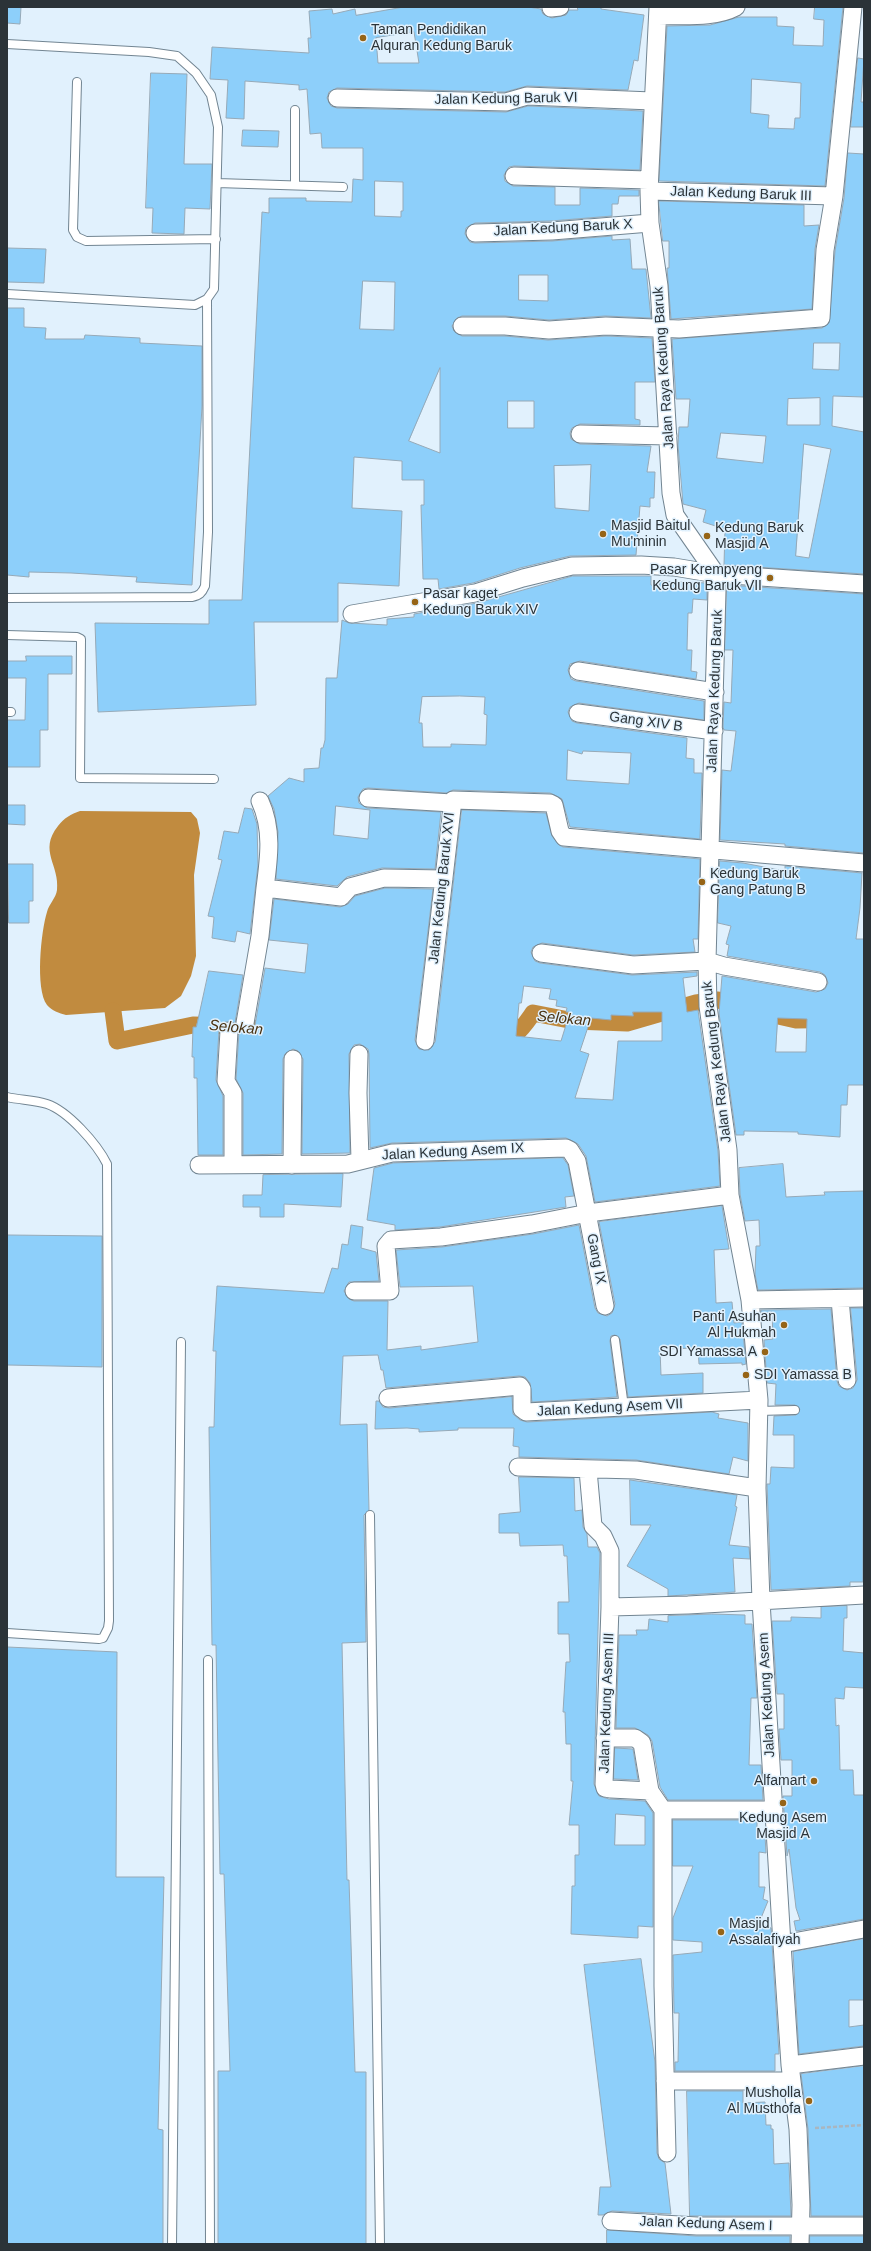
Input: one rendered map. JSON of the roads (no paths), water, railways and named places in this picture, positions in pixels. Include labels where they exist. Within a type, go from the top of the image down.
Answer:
[{"type":"street","points":[[658,12],[712,15],[724,13],[736,7]]},
{"type":"street","points":[[462,326],[505,326],[550,330],[606,326],[661,327],[679,329],[821,318],[826,250],[834,196],[853,7]]},
{"type":"street","name":"Jalan Raya Kedung Baruk","points":[[658,12],[652,101],[649,185],[650,223],[659,286],[671,493],[675,515],[716,574],[718,608],[707,961],[708,1002],[728,1150],[730,1195]]},
{"type":"street","name":"Jalan Kedung Baruk VI","points":[[336,98],[506,102],[527,96],[652,101]]},
{"type":"street","name":"Jalan Kedung Baruk III","points":[[514,176],[834,196]]},
{"type":"street","name":"Jalan Kedung Baruk X","points":[[475,233],[552,231],[650,223]]},
{"type":"street","points":[[580,434],[668,436]]},
{"type":"street","points":[[352,614],[476,593],[523,578],[572,566],[674,567],[716,574],[864,584]]},
{"type":"street","points":[[578,671],[715,692]]},
{"type":"street","name":"Gang XIV B","points":[[578,713],[714,731]]},
{"type":"street","points":[[368,798],[452,803]]},
{"type":"street","name":"Jalan Kedung Baruk XVI","points":[[425,1041],[452,803],[455,800],[550,803],[554,805],[560,832],[564,837],[710,850]]},
{"type":"street","points":[[245,1023],[260,936],[270,850],[267,821],[260,801]]},
{"type":"street","points":[[710,850],[864,863]]},
{"type":"street","points":[[265,888],[341,897],[350,887],[384,878],[444,879]]},
{"type":"street","points":[[541,954],[633,965],[707,961],[724,966],[818,982]]},
{"type":"street","points":[[229,1031],[226,1081],[233,1093],[233,1165]]},
{"type":"street","points":[[359,1054],[358,1093],[360,1160]]},
{"type":"street","points":[[292,1165],[293,1059]]},
{"type":"street","name":"Jalan Kedung Asem IX","points":[[199,1165],[348,1164],[392,1153],[566,1148],[570,1150],[577,1161],[588,1212]]},
{"type":"street","points":[[354,1291],[390,1291],[386,1246],[391,1240],[441,1237],[532,1224],[588,1212],[730,1195]]},
{"type":"street","name":"Jalan Kedung Asem","points":[[730,1195],[750,1300],[759,1405],[757,1488],[761,1601],[791,2073],[798,2129],[801,2227],[800,2244]]},
{"type":"street","name":"Gang IX","points":[[588,1212],[605,1306]]},
{"type":"street","points":[[750,1300],[864,1298]]},
{"type":"street","points":[[840,1299],[847,1380]]},
{"type":"street","name":"Jalan Kedung Asem VII","points":[[388,1398],[520,1386],[523,1412],[624,1407],[759,1405]]},
{"type":"street","points":[[518,1467],[588,1470],[636,1470],[757,1488]]},
{"type":"street","name":"Jalan Kedung Asem III","points":[[588,1470],[593,1526],[603,1536],[610,1551],[610,1608],[605,1738],[605,1788],[650,1791]]},
{"type":"street","points":[[610,1608],[864,1595]]},
{"type":"street","points":[[605,1738],[635,1738],[642,1743],[650,1791],[663,1810],[665,2081],[668,2153]]},
{"type":"street","points":[[663,1810],[774,1810]]},
{"type":"street","points":[[782,1944],[864,1929]]},
{"type":"street","points":[[665,2081],[791,2073],[864,2056]]},
{"type":"street","name":"Jalan Kedung Asem I","points":[[611,2221],[697,2226],[864,2226]]},
{"type":"lane","points":[[7,44],[149,52],[177,56],[196,73],[211,95],[218,127],[214,289],[206,299],[195,305],[7,294]]},
{"type":"lane","points":[[77,82],[73,230],[77,237],[86,241],[216,239]]},
{"type":"lane","points":[[295,110],[296,184]]},
{"type":"lane","points":[[217,183],[296,184],[343,187]]},
{"type":"lane","points":[[7,598],[192,597],[198,596],[202,592],[205,586],[208,532],[206,299]]},
{"type":"lane","points":[[7,635],[77,637],[81,639],[80,778],[214,779]]},
{"type":"lane","points":[[7,1097],[47,1104],[68,1118],[89,1137],[107,1164],[109,1621],[106,1633],[103,1638],[99,1639],[7,1633]]},
{"type":"lane","points":[[615,1340],[624,1407]]},
{"type":"lane","points":[[172,2244],[181,1342]]},
{"type":"lane","points":[[759,1405],[795,1410]]},
{"type":"lane","points":[[370,1515],[380,2244]]},
{"type":"lane","points":[[208,1660],[210,2244]]},
{"type":"waterway","name":"Selokan","points":[[494,1039],[502,1039],[513,1035],[521,1029],[533,1013],[574,1021],[627,1023],[696,1003],[718,1000],[742,1006]]},
{"type":"waterway","name":"Selokan","points":[[113,1011],[117,1041],[193,1025],[236,1026],[259,1029]]},
{"type":"waterway","name":"Selokan","points":[[765,1013],[796,1020],[864,1019]]},
{"type":"place","name":"Taman Pendidikan Alquran Kedung Baruk","points":[[363,38]]},
{"type":"place","name":"Masjid Baitul Mu'minin","points":[[603,534]]},
{"type":"place","name":"Kedung Baruk Masjid A","points":[[707,536]]},
{"type":"place","name":"Pasar Krempyeng Kedung Baruk VII","points":[[770,578]]},
{"type":"place","name":"Pasar kaget Kedung Baruk XIV","points":[[415,602]]},
{"type":"place","name":"Kedung Baruk Gang Patung B","points":[[702,882]]},
{"type":"place","name":"Panti Asuhan Al Hukmah","points":[[784,1325]]},
{"type":"place","name":"SDI Yamassa A","points":[[765,1352]]},
{"type":"place","name":"SDI Yamassa B","points":[[746,1375]]},
{"type":"place","name":"Alfamart","points":[[814,1781]]},
{"type":"place","name":"Kedung Asem Masjid A","points":[[783,1803]]},
{"type":"place","name":"Masjid Assalafiyah","points":[[721,1932]]},
{"type":"place","name":"Musholla Al Musthofa","points":[[809,2101]]}]
